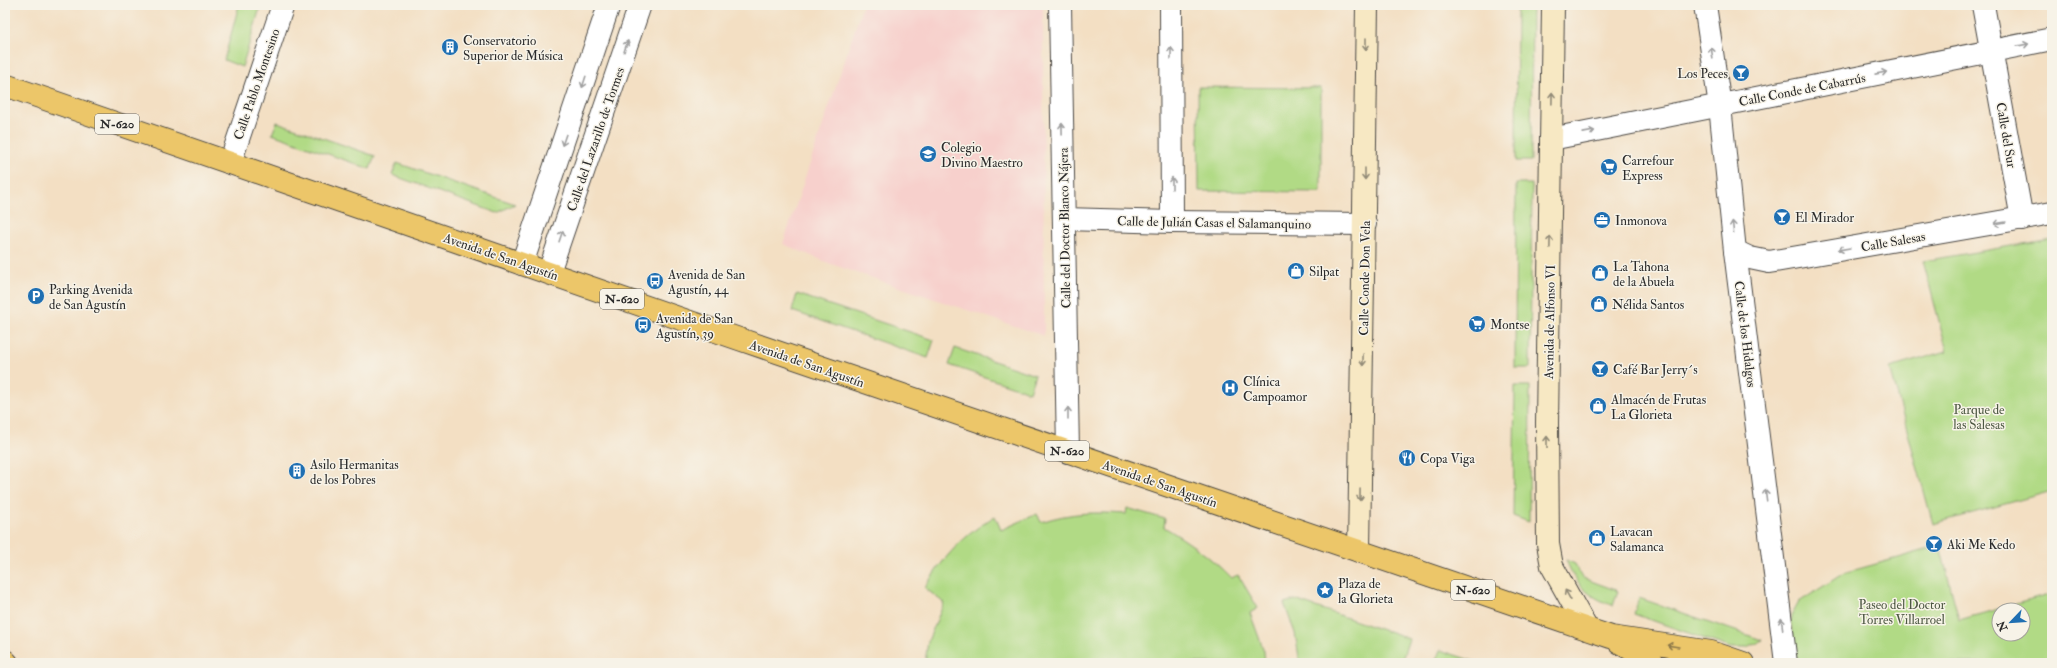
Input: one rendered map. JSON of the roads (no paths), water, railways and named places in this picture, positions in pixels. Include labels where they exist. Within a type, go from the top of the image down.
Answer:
[{"type":"highway","name":"Avenida de San Agustín","points":[[5,85],[1587,630],[1611,637],[1711,652],[1743,663]]},
{"type":"highway","name":"Avenida de San Agustín","points":[[1611,637],[1653,663]]},
{"type":"main road","name":"Calle Conde Don Vela","points":[[1359,551],[1365,224],[1367,5]]},
{"type":"main road","name":"Avenida de Alfonso VI","points":[[1553,5],[1547,423],[1548,544],[1552,566],[1587,630]]},
{"type":"street","name":"Calle Pablo Montesino","points":[[230,163],[283,5]]},
{"type":"street","points":[[522,264],[609,5]]},
{"type":"street","name":"Calle del Lazarillo de Tormes","points":[[549,272],[640,5]]},
{"type":"street","name":"Calle del Doctor Blanco Nájera","points":[[1060,5],[1068,452]]},
{"type":"street","points":[[1171,5],[1172,222]]},
{"type":"street","name":"Calle de los Hidalgos","points":[[1705,5],[1720,106],[1735,251],[1786,663]]},
{"type":"street","name":"Calle del Sur","points":[[1983,5],[2022,219]]},
{"type":"street","name":"Calle Conde de Cabarrús","points":[[1551,140],[2052,39]]},
{"type":"street","name":"Calle Salesas","points":[[1735,251],[1750,258],[1769,262],[2052,213]]},
{"type":"street","name":"Calle de Julián Casas el Salamanquino","points":[[1064,219],[1172,222],[1365,224]]},
{"type":"place","name":"Conservatorio Superior de Música","points":[[450,47]]},
{"type":"place","name":"Los Peces","points":[[1741,73]]},
{"type":"place","name":"Colegio Divino Maestro","points":[[928,154]]},
{"type":"place","name":"Carrefour Express","points":[[1609,167]]},
{"type":"place","name":"El Mirador","points":[[1782,217]]},
{"type":"place","name":"Inmonova","points":[[1602,220]]},
{"type":"place","name":"Silpat","points":[[1296,271]]},
{"type":"place","name":"La Tahona de la Abuela","points":[[1600,273]]},
{"type":"place","name":"Avenida de San Agustín, 44","points":[[655,281]]},
{"type":"place","name":"Parking Avenida de San Agustín","points":[[36,296]]},
{"type":"place","name":"Nélida Santos","points":[[1599,304]]},
{"type":"place","name":"Montse","points":[[1477,324]]},
{"type":"place","name":"Avenida de San Agustín, 39","points":[[643,325]]},
{"type":"place","name":"Café Bar Jerry´s","points":[[1600,369]]},
{"type":"place","name":"Clínica Campoamor","points":[[1230,388]]},
{"type":"place","name":"Almacén de Frutas La Glorieta","points":[[1598,406]]},
{"type":"place","name":"Copa Viga","points":[[1407,458]]},
{"type":"place","name":"Asilo Hermanitas de los Pobres","points":[[297,471]]},
{"type":"place","name":"Lavacan Salamanca","points":[[1597,538]]},
{"type":"place","name":"Aki Me Kedo","points":[[1934,544]]},
{"type":"place","name":"Plaza de la Glorieta","points":[[1325,590]]},
{"type":"park label","name":"Parque de las Salesas","points":[[1979,416]]},
{"type":"park label","name":"Paseo del Doctor Torres Villarroel","points":[[1902,612]]}]
